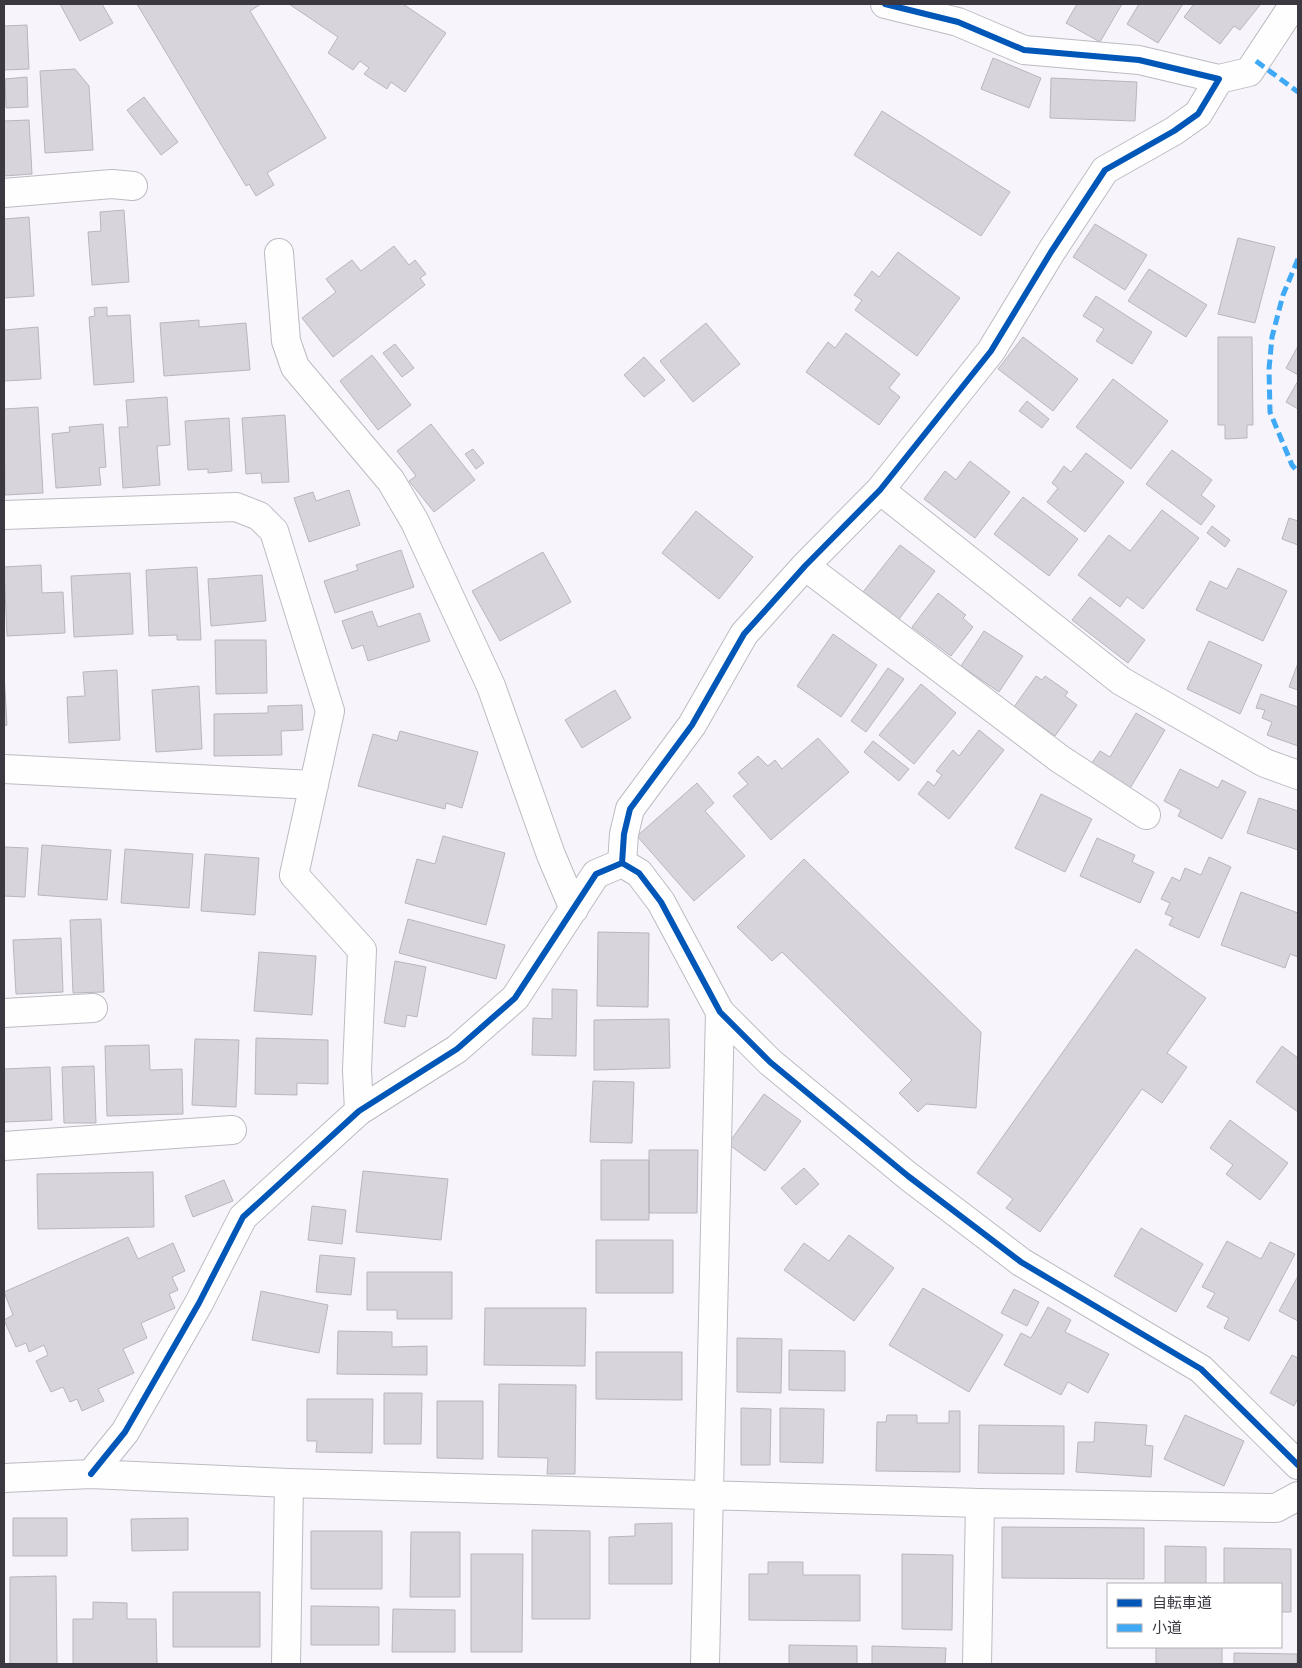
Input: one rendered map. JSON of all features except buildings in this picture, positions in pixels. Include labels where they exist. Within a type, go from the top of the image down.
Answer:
[{"type":"street","points":[[885,4],[963,13],[1024,50],[1139,60],[1219,78],[1249,72],[1294,4]]},
{"type":"street","points":[[622,862],[624,834],[630,809],[692,725],[744,634],[805,566],[880,490],[991,350],[1104,170],[1174,131],[1198,114],[1219,78]]},
{"type":"street","points":[[4,194],[112,184],[133,186]]},
{"type":"street","points":[[279,254],[286,341],[295,366],[391,481],[415,522],[491,686],[551,855],[574,909]]},
{"type":"street","points":[[880,490],[1121,681],[1265,763],[1298,775]]},
{"type":"street","points":[[4,515],[236,507],[259,516],[274,531],[330,711],[294,875],[362,950],[357,1070],[359,1110]]},
{"type":"street","points":[[805,566],[1060,759],[1146,815]]},
{"type":"street","points":[[4,769],[314,785]]},
{"type":"street","points":[[91,1474],[125,1432],[199,1303],[243,1217],[359,1110],[457,1049],[514,998],[596,874],[622,862]]},
{"type":"street","points":[[622,862],[639,873],[661,902],[720,1012],[770,1062],[908,1176],[1020,1262],[1201,1369],[1298,1466]]},
{"type":"street","points":[[4,1013],[92,1008]]},
{"type":"street","points":[[705,1664],[720,1012]]},
{"type":"street","points":[[4,1146],[232,1130]]},
{"type":"street","points":[[4,1478],[91,1474],[289,1483],[980,1503],[1276,1508],[1298,1496]]},
{"type":"street","points":[[286,1664],[289,1483]]},
{"type":"street","points":[[978,1664],[980,1503]]},
{"type":"marked path","points":[[1256,61],[1298,92]]},
{"type":"marked path","points":[[1298,259],[1283,295],[1272,337],[1269,369],[1270,412],[1292,465],[1298,472]]},
{"type":"cycle path","points":[[622,863],[624,834],[630,809],[692,725],[744,634],[805,566],[880,490],[991,351],[1051,252],[1105,170],[1174,131],[1198,114],[1219,79],[1139,60],[1024,50],[958,22],[885,4]]},
{"type":"cycle path","points":[[91,1474],[125,1432],[199,1303],[243,1217],[359,1111],[457,1049],[515,998],[596,874],[622,863],[639,873],[661,902],[720,1012],[770,1062],[908,1176],[1021,1262],[1201,1369],[1298,1465]]}]
